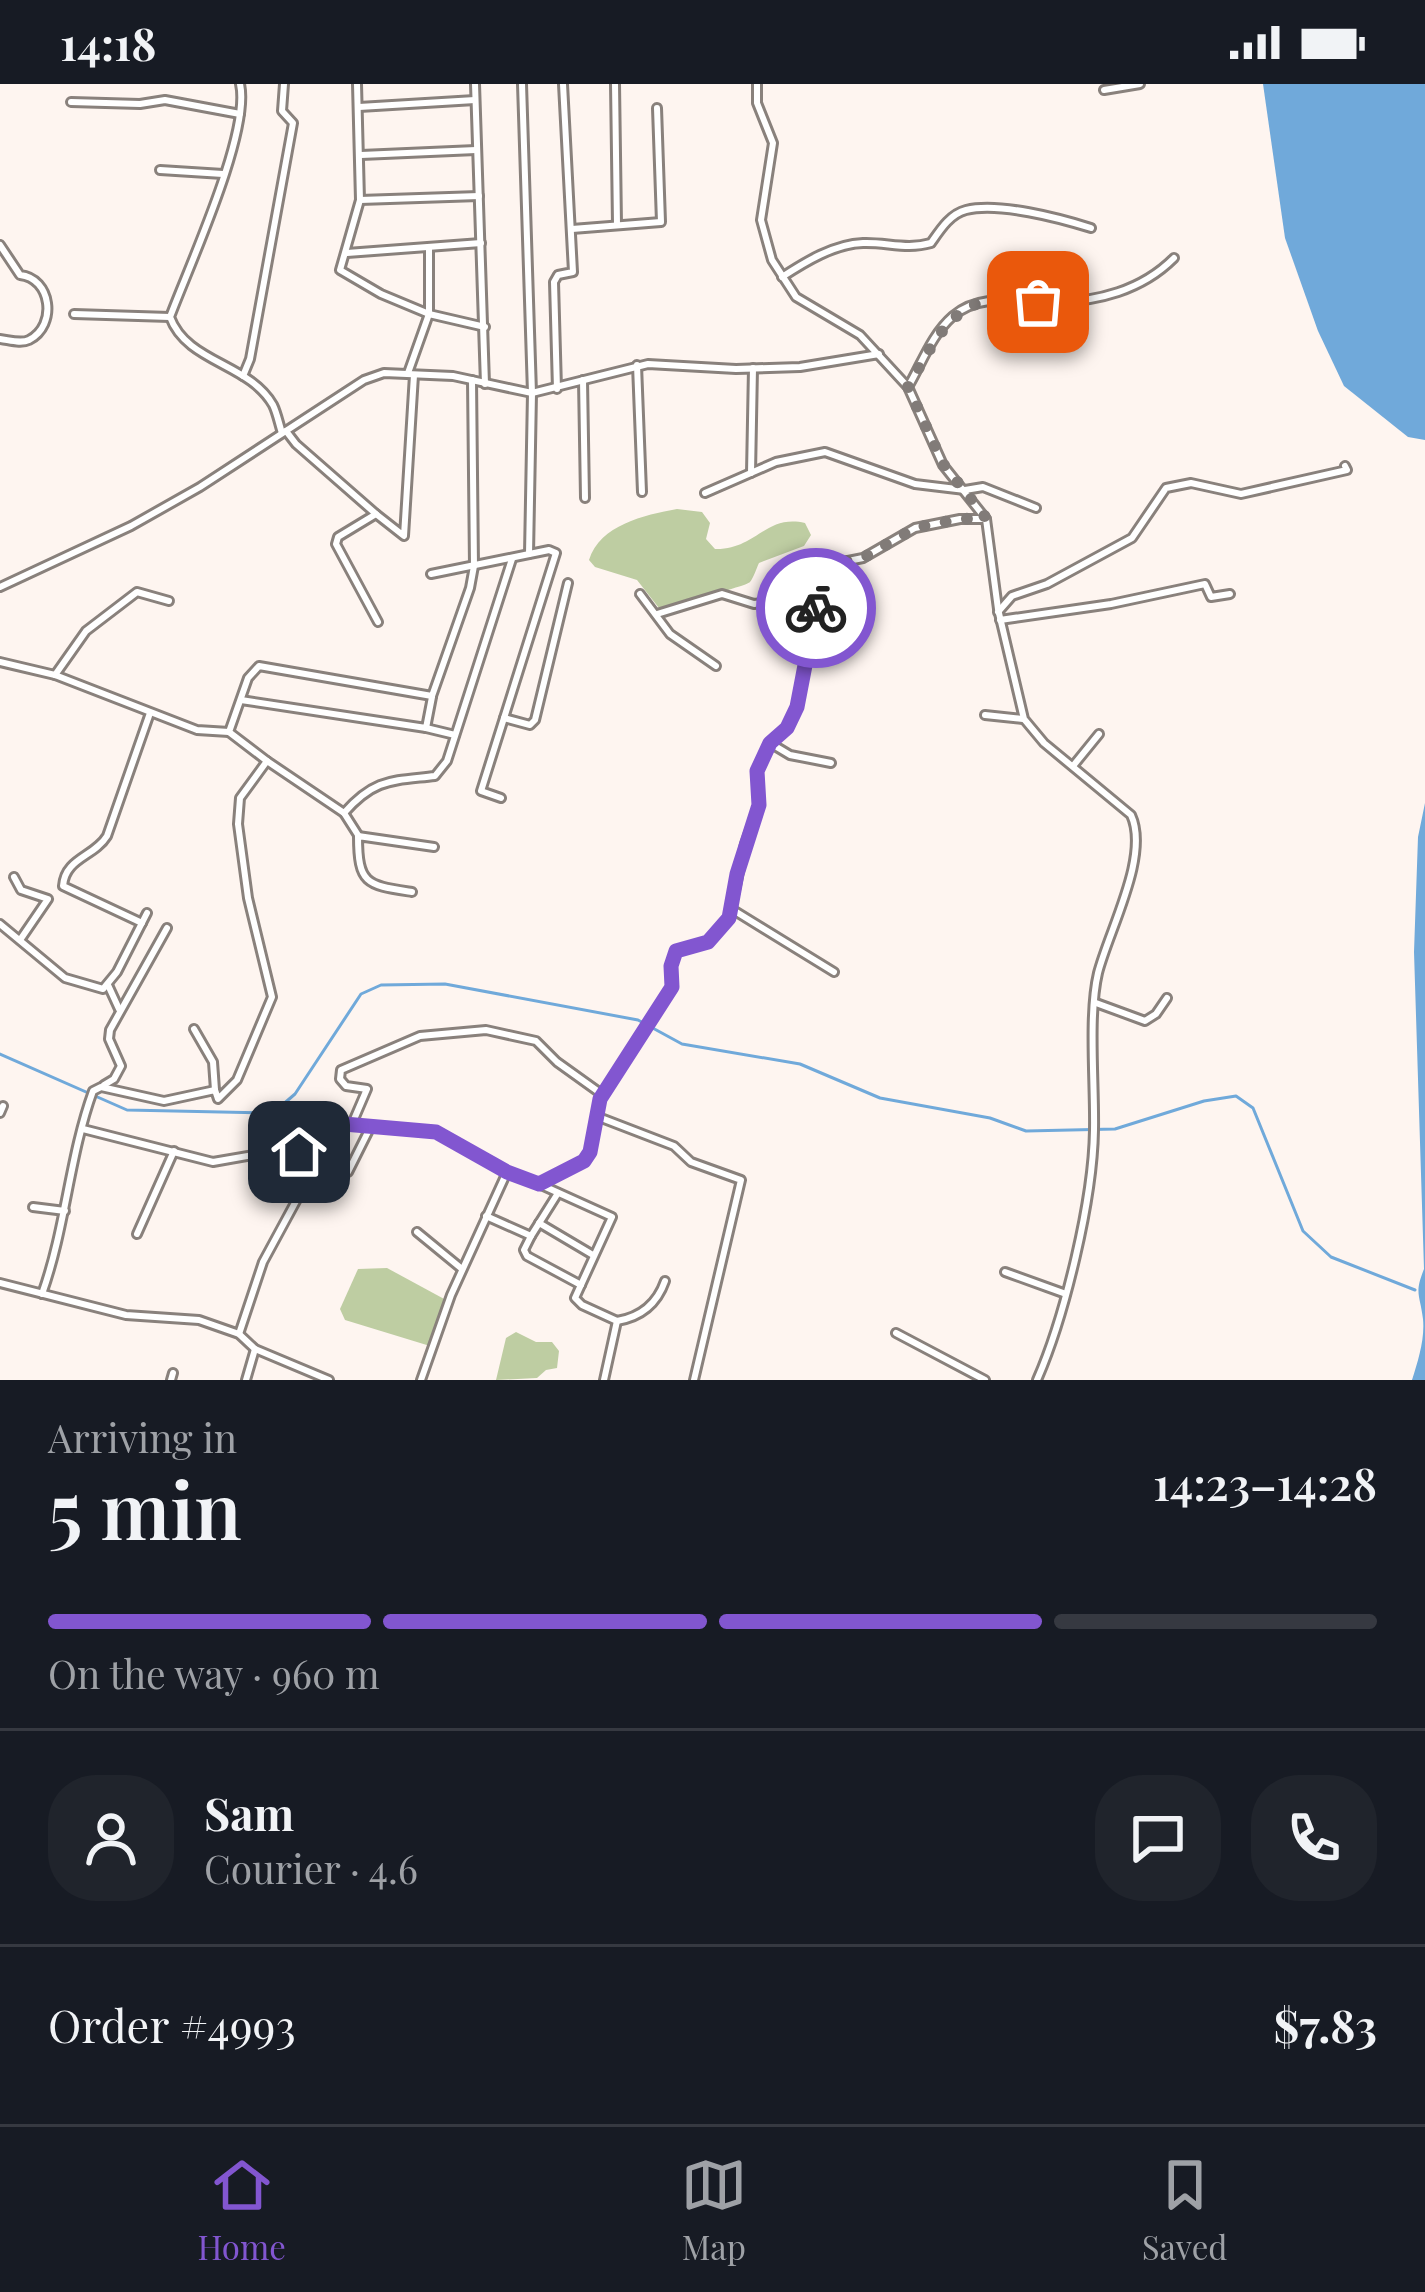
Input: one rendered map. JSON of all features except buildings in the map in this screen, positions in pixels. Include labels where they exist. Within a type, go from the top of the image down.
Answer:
[{"type":"street","points":[[170,317],[223,174],[240,114],[240,84]]},
{"type":"street","points":[[243,376],[293,123],[282,111],[284,84]]},
{"type":"street","points":[[357,84],[360,200],[340,270],[429,314],[484,327]]},
{"type":"street","points":[[475,84],[484,383]]},
{"type":"street","points":[[522,84],[532,393],[529,554]]},
{"type":"street","points":[[557,389],[554,283],[558,275],[573,272],[563,84]]},
{"type":"street","points":[[615,84],[617,225]]},
{"type":"street","points":[[757,84],[757,103],[773,143],[761,220],[764,240],[782,278],[796,297],[860,334],[908,387],[943,464],[986,518],[999,616],[1024,719],[1044,743],[1131,815],[1138,838],[1096,978],[1094,1135],[1066,1294],[1037,1380]]},
{"type":"street","points":[[1105,91],[1140,84]]},
{"type":"street","points":[[71,102],[165,100],[240,114]]},
{"type":"street","points":[[359,107],[476,100]]},
{"type":"street","points":[[572,229],[661,222],[657,108]]},
{"type":"street","points":[[361,155],[476,150]]},
{"type":"street","points":[[160,170],[223,174]]},
{"type":"street","points":[[360,200],[479,196]]},
{"type":"street","points":[[782,278],[845,246],[931,243],[964,211],[1030,214],[1091,228]]},
{"type":"street","points":[[347,253],[481,243]]},
{"type":"street","points":[[0,245],[20,275],[35,278],[44,288],[48,304],[44,321],[31,338],[24,342],[0,339]]},
{"type":"street","points":[[170,317],[185,342],[243,376],[273,406],[284,432],[296,444],[404,536],[411,373],[429,314],[429,247]]},
{"type":"street","points":[[908,387],[938,333],[971,304],[1001,298],[1051,303],[1088,299],[1141,284],[1174,259]]},
{"type":"street","points":[[74,314],[170,317]]},
{"type":"street","points":[[0,587],[131,526],[364,380],[384,373],[472,380],[532,393],[637,365],[800,367],[879,354]]},
{"type":"street","points":[[637,365],[642,493]]},
{"type":"street","points":[[752,473],[753,368]]},
{"type":"street","points":[[426,728],[474,566],[472,380]]},
{"type":"street","points":[[584,380],[585,498]]},
{"type":"street","points":[[705,493],[776,462],[825,452],[915,484],[965,490],[983,487],[1036,508]]},
{"type":"street","points":[[999,616],[1012,596],[1047,584],[1132,538],[1166,488],[1191,484],[1241,494],[1347,470],[1345,466]]},
{"type":"street","points":[[376,514],[338,537],[336,544],[378,622]]},
{"type":"street","points":[[539,1184],[584,1161],[590,1152],[603,1095],[672,987],[676,951],[708,942],[729,918],[759,805],[757,771],[770,743],[787,728],[797,707],[821,572],[832,564],[863,558],[915,528],[986,518]]},
{"type":"street","points":[[431,574],[549,550],[556,553],[481,791],[501,797]]},
{"type":"street","points":[[344,813],[363,791],[379,782],[435,776],[447,761],[512,559]]},
{"type":"street","points":[[504,718],[530,725],[535,720],[568,583]]},
{"type":"street","points":[[999,616],[1111,604],[1205,584],[1211,597],[1230,594]]},
{"type":"street","points":[[56,674],[86,631],[137,592],[170,601]]},
{"type":"street","points":[[640,594],[681,645],[716,667]]},
{"type":"street","points":[[656,614],[722,594],[754,604],[816,596]]},
{"type":"street","points":[[0,662],[56,674],[197,730],[229,732],[344,813],[358,836],[358,862],[364,878],[373,886],[412,892]]},
{"type":"street","points":[[229,732],[248,678],[259,666],[433,696]]},
{"type":"street","points":[[241,700],[455,735]]},
{"type":"street","points":[[142,922],[63,886],[74,861],[99,849],[107,836],[150,713]]},
{"type":"street","points":[[985,715],[1024,719]]},
{"type":"street","points":[[1073,766],[1099,734]]},
{"type":"street","points":[[770,743],[790,755],[831,763]]},
{"type":"street","points":[[194,1029],[213,1062],[218,1099],[237,1080],[272,997],[248,898],[238,824],[240,798],[266,761]]},
{"type":"street","points":[[358,836],[434,847]]},
{"type":"street","points":[[14,877],[21,890],[48,899],[20,940]]},
{"type":"street","points":[[730,908],[834,971]]},
{"type":"street","points":[[0,925],[73,983],[103,989],[147,913]]},
{"type":"street","points":[[42,1294],[67,1211],[82,1129],[95,1092],[114,1079],[122,1066],[109,1040],[167,928]]},
{"type":"street","points":[[108,985],[120,1012]]},
{"type":"street","points":[[1096,1004],[1145,1021],[1167,998]]},
{"type":"street","points":[[352,1124],[367,1089],[346,1086],[340,1079],[341,1070],[420,1036],[438,1033],[486,1030],[536,1041],[603,1095]]},
{"type":"street","points":[[95,1092],[164,1102],[214,1090]]},
{"type":"street","points":[[596,1116],[674,1146],[691,1162],[740,1180],[694,1380]]},
{"type":"street","points":[[239,1334],[263,1262],[321,1154],[335,1129],[352,1124],[436,1132],[507,1172],[612,1217],[575,1298],[582,1305],[616,1321],[645,1310],[659,1298],[665,1281]]},
{"type":"street","points":[[348,1172],[371,1126]]},
{"type":"street","points":[[82,1129],[213,1162],[259,1154],[282,1161],[302,1150],[321,1154]]},
{"type":"street","points":[[137,1234],[174,1151]]},
{"type":"street","points":[[421,1380],[462,1270],[507,1172]]},
{"type":"street","points":[[558,1192],[524,1250],[581,1285]]},
{"type":"street","points":[[33,1207],[67,1211]]},
{"type":"street","points":[[486,1216],[531,1235]]},
{"type":"street","points":[[539,1222],[593,1255]]},
{"type":"street","points":[[418,1232],[462,1270]]},
{"type":"street","points":[[1004,1272],[1066,1294]]},
{"type":"street","points":[[0,1283],[126,1315],[199,1320],[239,1334],[255,1349],[329,1380]]},
{"type":"street","points":[[604,1380],[616,1321]]},
{"type":"street","points":[[896,1333],[985,1380]]},
{"type":"street","points":[[246,1380],[255,1349]]},
{"type":"green space","points":[[677,509],[702,512],[710,523],[706,539],[715,549],[741,544],[780,523],[805,523],[811,535],[804,546],[759,563],[745,584],[659,608],[637,580],[595,567],[589,560],[613,530]]},
{"type":"green space","points":[[387,1268],[446,1300],[430,1346],[345,1320],[340,1309],[358,1269]]},
{"type":"green space","points":[[516,1332],[536,1342],[552,1342],[559,1351],[557,1368],[537,1378],[496,1380],[506,1338]]},
{"type":"water","points":[[1263,84],[1425,84],[1425,440],[1408,437],[1344,386],[1318,331],[1285,238]]},
{"type":"water","points":[[1425,803],[1425,1380],[1412,1380],[1423,1327],[1418,1289],[1424,1269],[1414,952],[1418,837]]},
{"type":"waterway","points":[[0,1054],[127,1110],[273,1113],[295,1094],[361,994],[381,985],[445,984],[638,1020],[682,1044],[800,1064],[880,1098],[990,1118],[1026,1131],[1115,1129],[1236,1096],[1253,1108],[1303,1231],[1331,1257],[1415,1290]]},
{"type":"way so far","points":[[816,608],[821,572],[832,564],[863,558],[915,528],[986,518],[943,464],[908,387],[938,333],[971,304],[1001,298],[1038,302]]},
{"type":"route","points":[[299,1152],[321,1154],[335,1129],[344,1124],[436,1132],[507,1172],[539,1184],[584,1161],[600,1099],[672,987],[676,951],[708,942],[729,918],[759,805],[757,771],[770,743],[787,728],[797,707],[816,608]]}]
